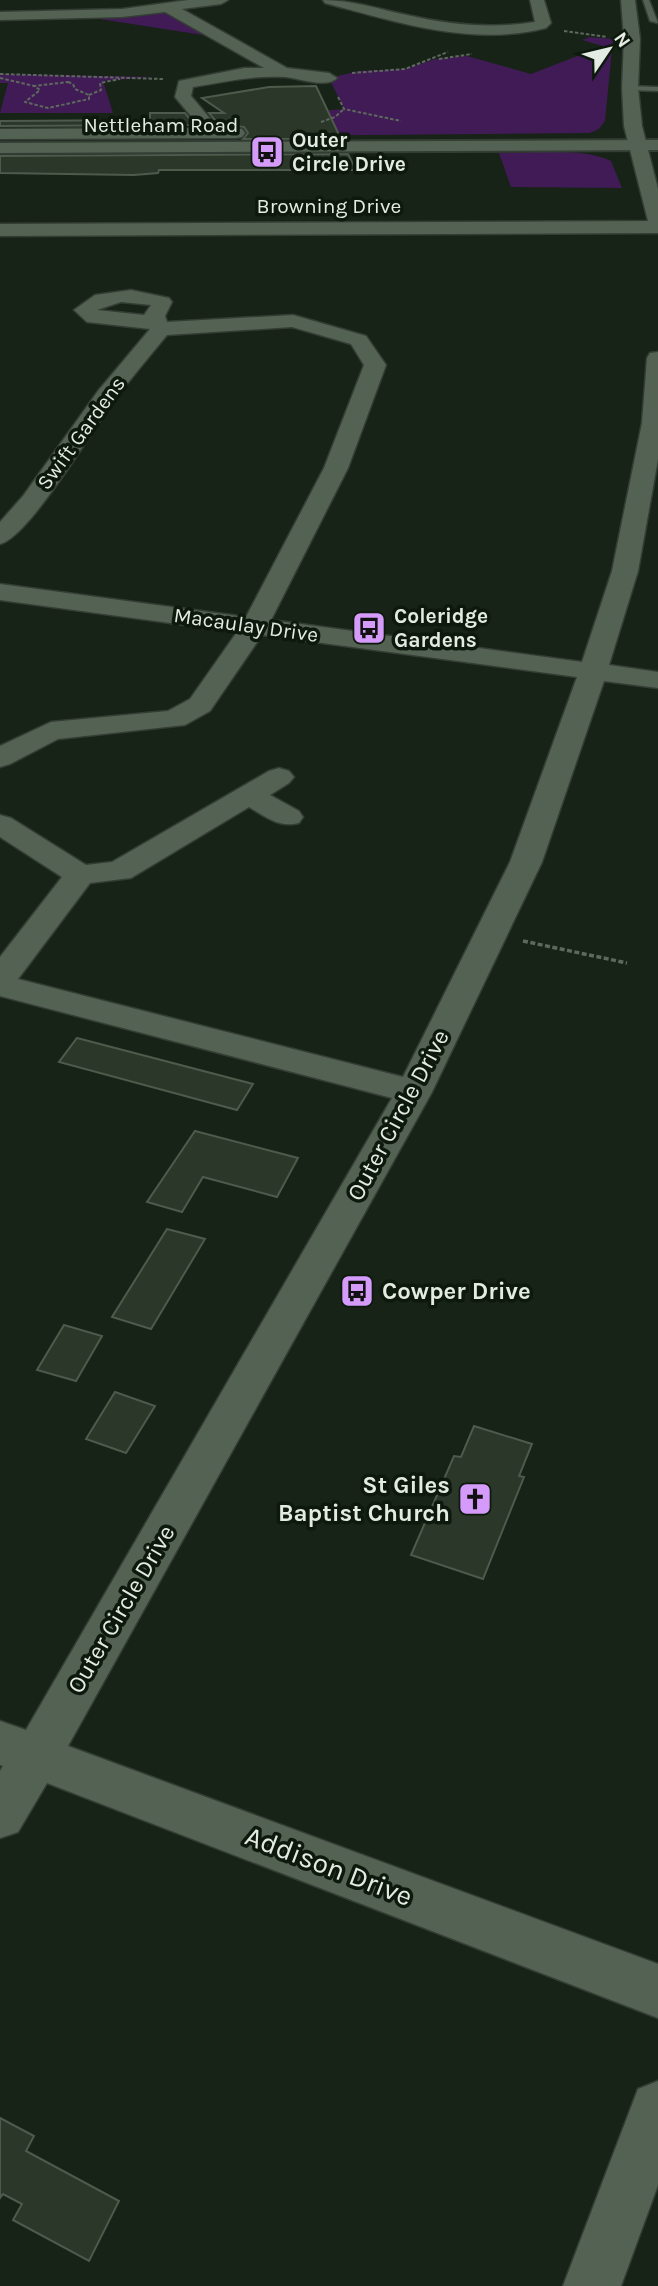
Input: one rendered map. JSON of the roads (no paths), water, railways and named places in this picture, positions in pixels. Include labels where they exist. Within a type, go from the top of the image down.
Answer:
[{"type":"main road","name":"Nettleham Road","points":[[0,148],[658,145]]},
{"type":"street","points":[[52,0],[74,15]]},
{"type":"street","points":[[0,16],[74,15],[169,8],[221,0]]},
{"type":"street","points":[[330,0],[454,31],[493,33],[544,23],[537,0]]},
{"type":"street","points":[[628,0],[632,35],[630,89],[633,126],[653,184],[658,226]]},
{"type":"street","points":[[169,8],[283,72]]},
{"type":"street","points":[[632,35],[658,32]]},
{"type":"street","points":[[167,80],[185,84],[244,74],[283,72],[329,78]]},
{"type":"street","points":[[185,84],[183,97],[210,127],[208,133]]},
{"type":"street","points":[[0,134],[236,133]]},
{"type":"street","name":"Browning Drive","points":[[0,230],[658,226]]},
{"type":"street","name":"Swift Gardens","points":[[0,537],[32,501],[158,325],[293,321],[359,340],[375,365],[336,468],[255,626]]},
{"type":"street","name":"Outer Circle Drive","points":[[0,1815],[19,1750],[414,1092],[526,862],[594,671],[625,571],[653,423],[658,358]]},
{"type":"street","name":"Macaulay Drive","points":[[0,592],[658,680]]},
{"type":"street","points":[[0,758],[51,731],[175,719],[200,705],[255,626]]},
{"type":"street","points":[[0,824],[80,875],[120,871],[279,777]]},
{"type":"street","points":[[248,795],[288,817]]},
{"type":"street","points":[[0,980],[80,875]]},
{"type":"street","points":[[0,985],[414,1092]]},
{"type":"street","name":"Addison Drive","points":[[19,1750],[658,1990]]},
{"type":"street","points":[[592,2286],[658,2109]]},
{"type":"lane","points":[[646,0],[654,21],[658,21]]},
{"type":"lane","points":[[630,89],[658,89]]},
{"type":"place","name":"Outer Circle Drive","points":[[267,152]]},
{"type":"place","name":"Coleridge Gardens","points":[[369,628]]},
{"type":"place","name":"Cowper Drive","points":[[357,1291]]},
{"type":"place","name":"St Giles Baptist Church","points":[[475,1499]]}]
